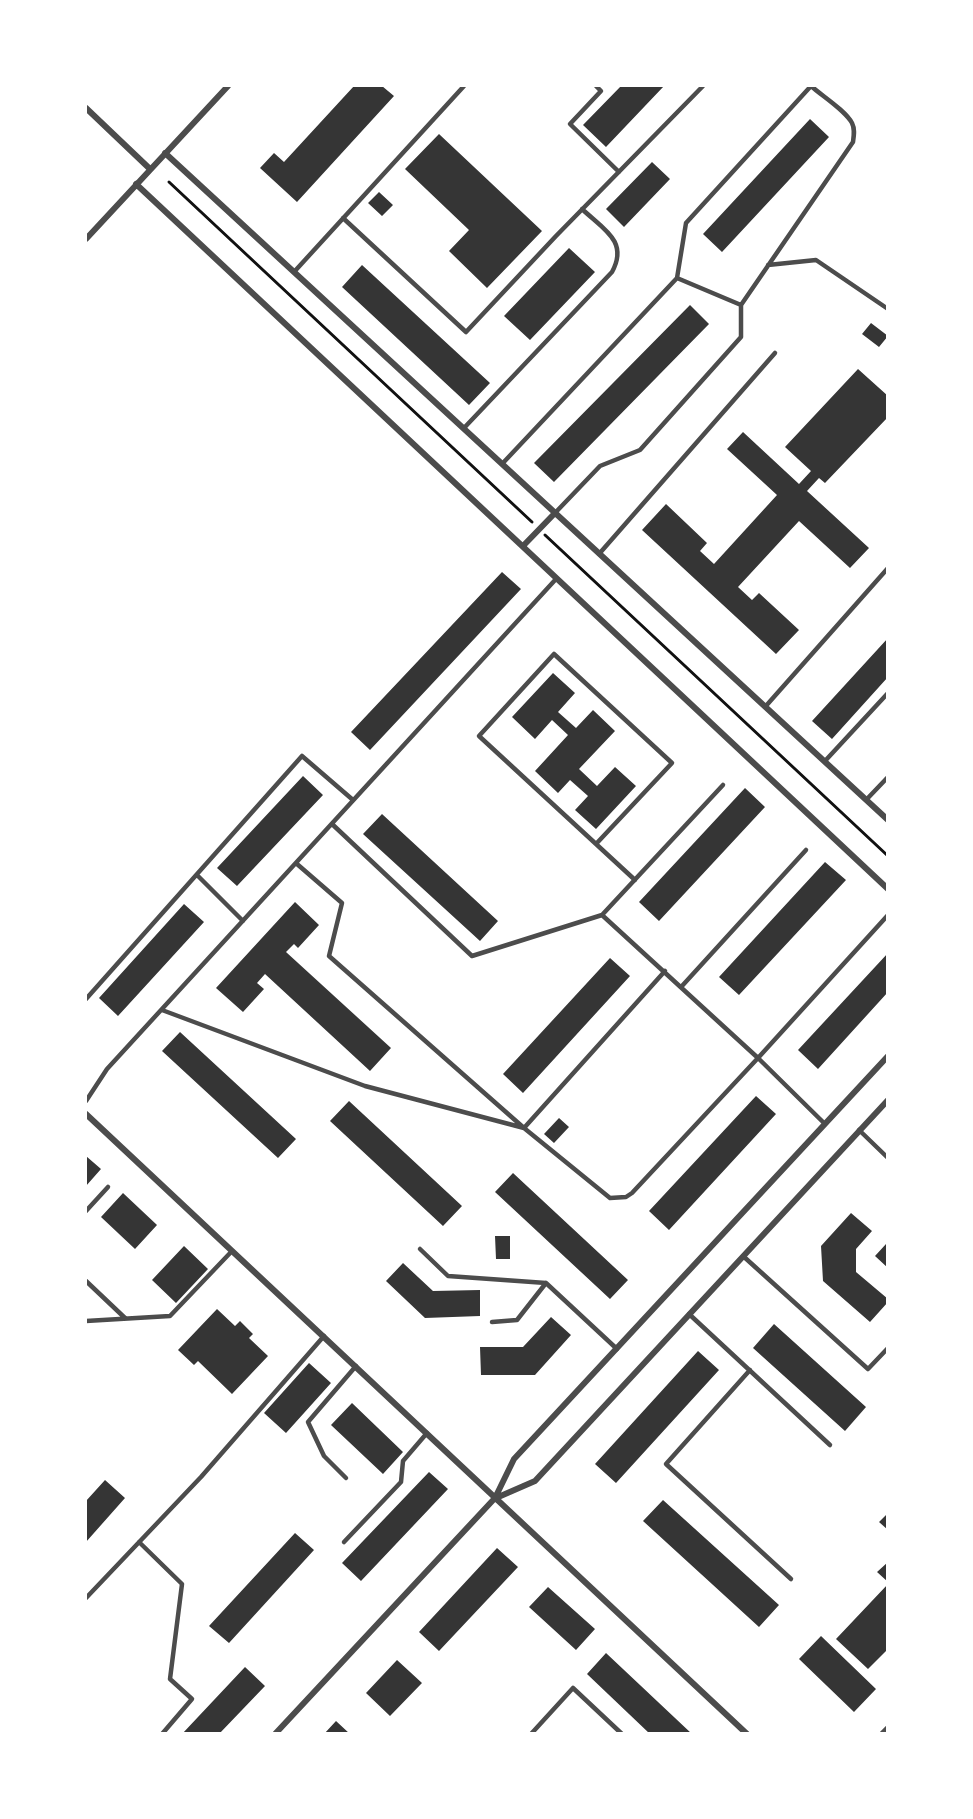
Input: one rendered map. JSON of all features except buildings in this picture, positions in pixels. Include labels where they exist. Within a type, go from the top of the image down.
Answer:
[{"type":"street","points":[[86,239],[228,86]]},
{"type":"street","points":[[86,108],[150,169]]},
{"type":"street","points":[[165,153],[888,820]]},
{"type":"street","points":[[136,184],[888,889]]},
{"type":"street","points":[[523,546],[555,513]]},
{"type":"street","points":[[275,1734],[495,1498],[514,1459],[888,1056]]},
{"type":"street","points":[[495,1498],[535,1481],[888,1100]]},
{"type":"street","points":[[86,1114],[747,1734]]},
{"type":"street","points":[[882,1734],[888,1728]]},
{"type":"lane","points":[[294,272],[464,86]]},
{"type":"lane","points":[[596,86],[601,91],[570,124],[619,172]]},
{"type":"lane","points":[[343,218],[466,332],[582,209],[704,86]]},
{"type":"lane","points":[[502,464],[677,278],[686,223],[811,86],[847,116],[852,123],[853,142],[741,305],[741,337],[640,450],[600,466],[555,513]]},
{"type":"lane","points":[[464,429],[612,272],[618,258],[616,244],[582,209]]},
{"type":"lane","points":[[768,265],[816,260],[888,309]]},
{"type":"lane","points":[[677,278],[741,305]]},
{"type":"lane","points":[[599,554],[775,353]]},
{"type":"lane","points":[[765,707],[888,568]]},
{"type":"lane","points":[[86,1101],[107,1069],[556,579]]},
{"type":"lane","points":[[596,844],[672,763],[555,654],[479,736],[596,844],[635,880]]},
{"type":"lane","points":[[825,761],[888,693]]},
{"type":"lane","points":[[86,999],[302,756],[353,800]]},
{"type":"lane","points":[[866,800],[888,777]]},
{"type":"lane","points":[[332,824],[472,956],[602,915],[723,785]]},
{"type":"lane","points":[[682,987],[806,850]]},
{"type":"lane","points":[[297,864],[342,903],[329,956],[524,1128],[610,1197],[626,1197],[632,1193],[888,915]]},
{"type":"lane","points":[[197,875],[243,921]]},
{"type":"lane","points":[[602,915],[758,1058],[825,1124]]},
{"type":"lane","points":[[524,1128],[665,971]]},
{"type":"lane","points":[[162,1010],[365,1086],[524,1128]]},
{"type":"lane","points":[[859,1130],[888,1158]]},
{"type":"lane","points":[[86,1211],[108,1187]]},
{"type":"lane","points":[[420,1249],[448,1276],[546,1283],[617,1349]]},
{"type":"lane","points":[[86,1321],[170,1316],[232,1251]]},
{"type":"lane","points":[[743,1256],[868,1369],[888,1348]]},
{"type":"lane","points":[[86,1281],[126,1318]]},
{"type":"lane","points":[[492,1322],[517,1320],[546,1283]]},
{"type":"lane","points":[[689,1314],[830,1445]]},
{"type":"lane","points":[[86,1598],[201,1477],[324,1336]]},
{"type":"lane","points":[[346,1478],[324,1456],[308,1422],[356,1366]]},
{"type":"lane","points":[[750,1370],[666,1464],[791,1579]]},
{"type":"lane","points":[[344,1542],[401,1482],[404,1461],[427,1433]]},
{"type":"lane","points":[[139,1542],[182,1584],[171,1679],[192,1699],[162,1734]]},
{"type":"lane","points":[[531,1734],[573,1688],[622,1734]]},
{"type":"path","points":[[169,182],[888,856]]}]
